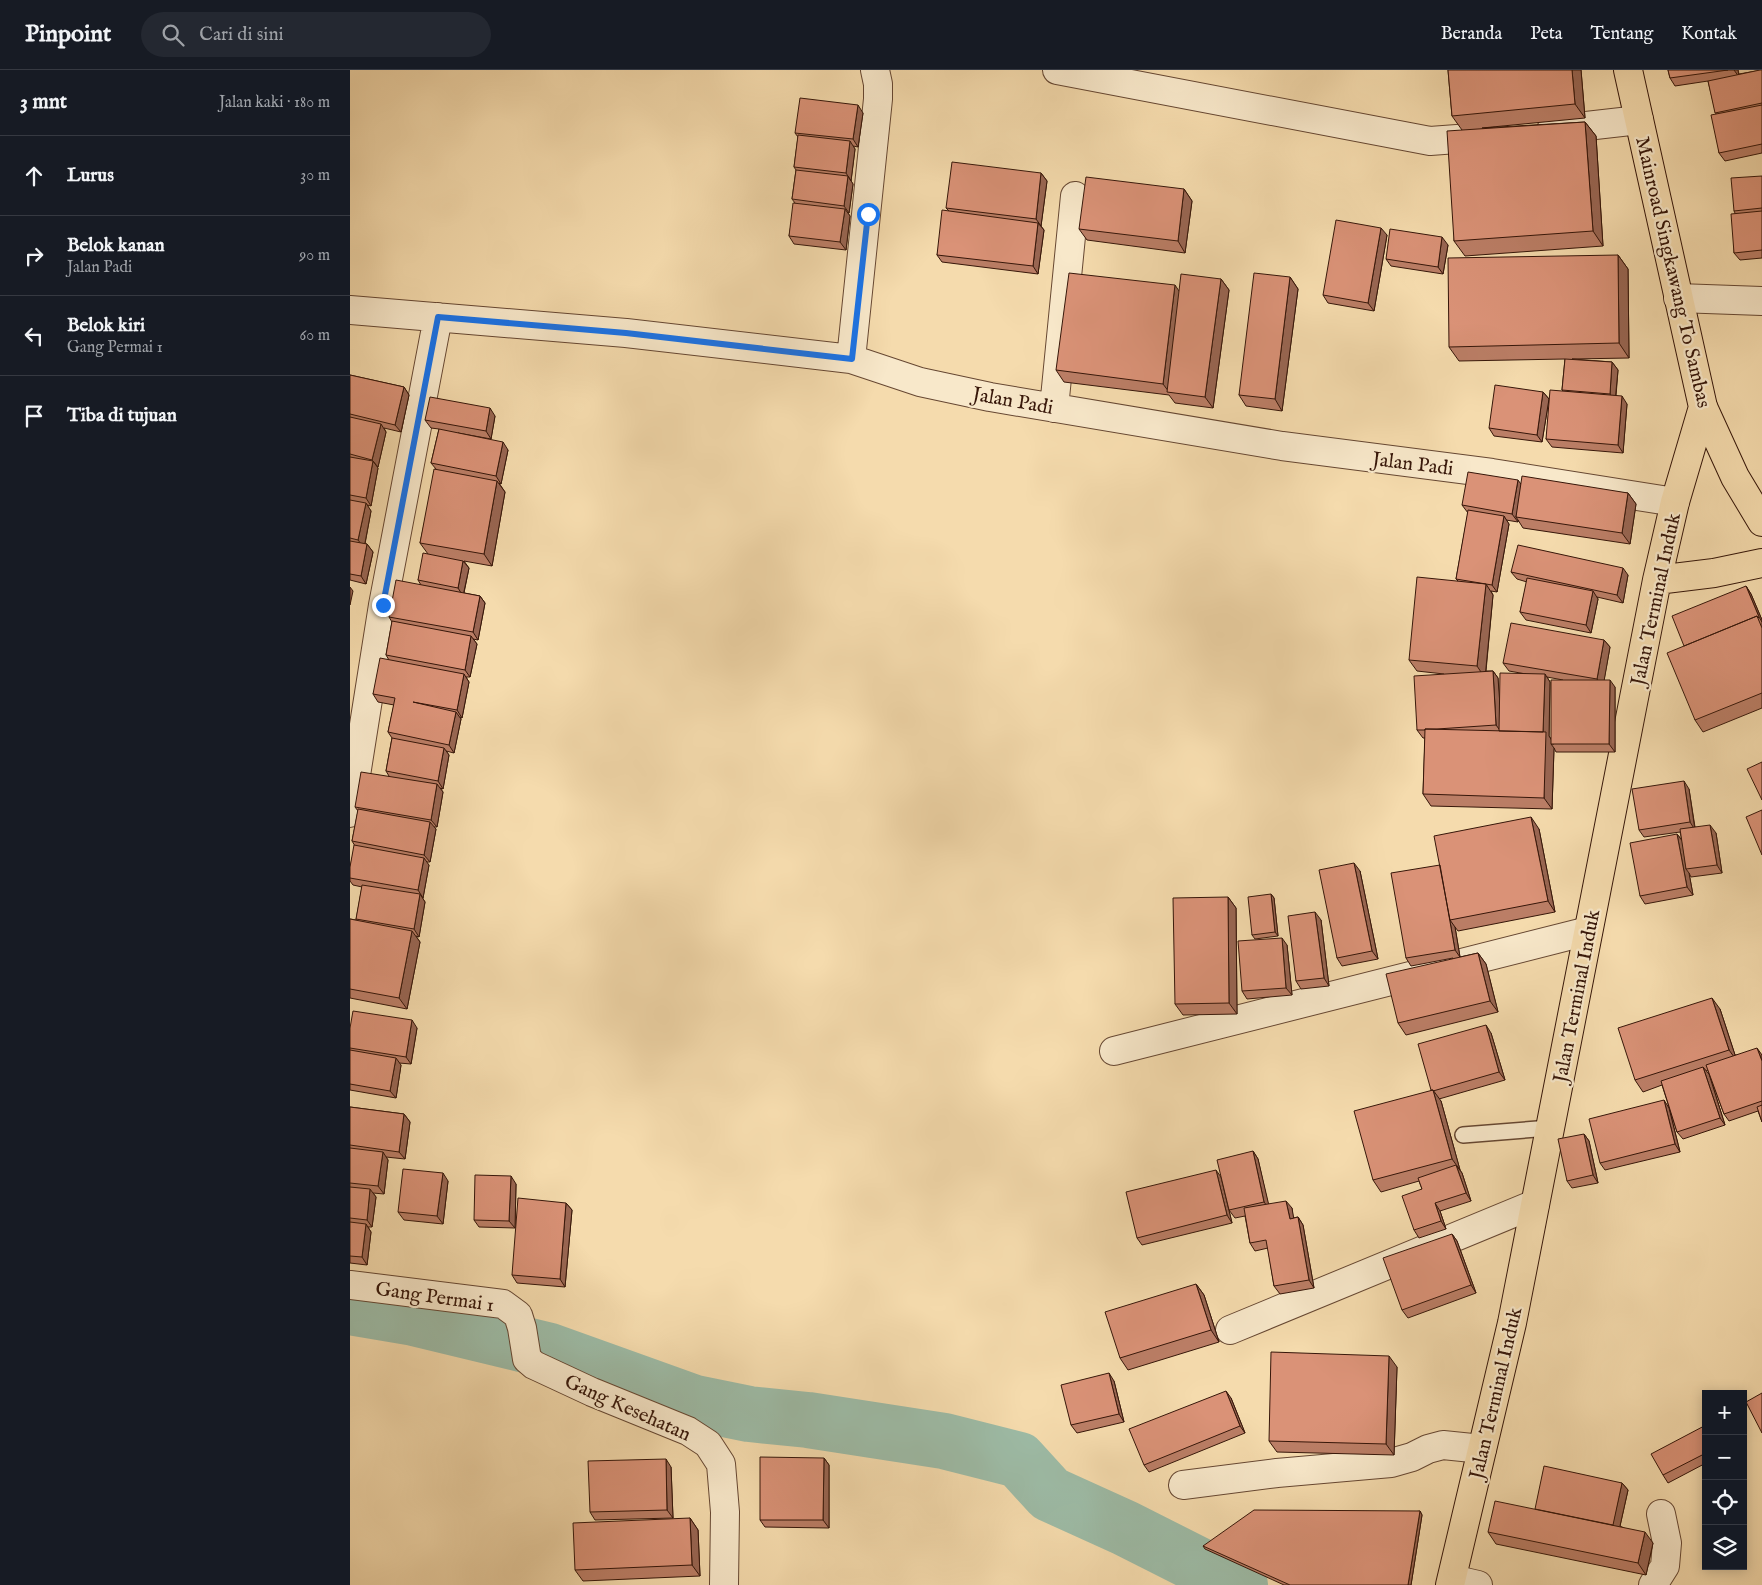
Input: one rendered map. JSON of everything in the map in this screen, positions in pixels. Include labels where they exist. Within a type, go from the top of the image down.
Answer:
[{"type":"main road","name":"Mainroad Singkawang To Sambas","points":[[1628,70],[1703,407],[1735,477],[1762,522]]},
{"type":"main road","name":"Jalan Terminal Induk","points":[[1451,1582],[1512,1323],[1657,580],[1675,502],[1703,407]]},
{"type":"main road","points":[[1657,580],[1714,573],[1762,563]]},
{"type":"street","points":[[852,359],[878,99],[878,84],[875,70]]},
{"type":"street","points":[[1057,70],[1430,141],[1639,120]]},
{"type":"street","points":[[1054,408],[1075,196]]},
{"type":"street","points":[[1678,298],[1762,301]]},
{"type":"street","name":"Jalan Padi","points":[[350,310],[626,333],[852,359],[920,382],[990,397],[1282,446],[1492,473],[1675,502]]},
{"type":"street","points":[[350,813],[383,605],[438,317]]},
{"type":"street","points":[[1114,1051],[1588,931]]},
{"type":"street","points":[[1230,1330],[1535,1204]]},
{"type":"street","name":"Gang Permai 1","points":[[350,1285],[503,1304],[518,1315],[527,1359]]},
{"type":"street","name":"Gang Kesehatan","points":[[527,1359],[544,1370],[688,1431],[708,1444],[721,1464],[725,1512],[724,1585]]},
{"type":"street","points":[[1183,1485],[1277,1473],[1392,1463],[1443,1445],[1482,1449]]},
{"type":"street","points":[[1653,1585],[1665,1566],[1667,1544],[1661,1514]]},
{"type":"street","points":[[1451,1582],[1478,1585]]},
{"type":"lane","points":[[1463,1135],[1550,1128]]},
{"type":"building","points":[[1448,70],[1572,70],[1575,104],[1452,116]]},
{"type":"building","points":[[1668,70],[1728,70],[1670,78]]},
{"type":"building","points":[[1762,70],[1762,103],[1715,113],[1708,81]]},
{"type":"building","points":[[800,98],[858,105],[853,139],[795,133]]},
{"type":"building","points":[[1762,105],[1762,144],[1719,153],[1711,115]]},
{"type":"building","points":[[1585,122],[1593,231],[1454,241],[1447,131]]},
{"type":"building","points":[[798,135],[850,141],[846,173],[794,167]]},
{"type":"building","points":[[952,162],[1041,173],[1036,219],[946,208]]},
{"type":"building","points":[[796,170],[848,176],[844,206],[792,199]]},
{"type":"building","points":[[1762,176],[1762,208],[1734,211],[1731,178]]},
{"type":"building","points":[[1086,177],[1184,189],[1178,241],[1079,229]]},
{"type":"building","points":[[793,203],[845,209],[840,242],[789,236]]},
{"type":"building","points":[[942,210],[1038,223],[1033,266],[937,255]]},
{"type":"building","points":[[1762,211],[1762,250],[1734,253],[1731,214]]},
{"type":"building","points":[[1336,220],[1381,228],[1368,303],[1323,295]]},
{"type":"building","points":[[1390,229],[1442,237],[1438,267],[1386,259]]},
{"type":"building","points":[[1618,255],[1619,343],[1449,347],[1448,258]]},
{"type":"building","points":[[1069,273],[1175,285],[1163,384],[1056,370]]},
{"type":"building","points":[[1254,273],[1290,277],[1275,399],[1239,395]]},
{"type":"building","points":[[1181,274],[1221,279],[1205,397],[1167,392]]},
{"type":"building","points":[[1565,359],[1612,362],[1610,394],[1562,390]]},
{"type":"building","points":[[350,375],[404,387],[395,425],[350,414]]},
{"type":"building","points":[[1495,385],[1543,392],[1537,435],[1489,428]]},
{"type":"building","points":[[1550,390],[1622,396],[1618,445],[1546,439]]},
{"type":"building","points":[[430,397],[490,408],[486,431],[425,420]]},
{"type":"building","points":[[350,417],[381,424],[372,460],[350,454]]},
{"type":"building","points":[[439,429],[503,442],[496,476],[431,463]]},
{"type":"building","points":[[350,457],[373,461],[366,498],[350,495]]},
{"type":"building","points":[[434,469],[497,481],[484,554],[420,543]]},
{"type":"building","points":[[1468,472],[1518,480],[1512,514],[1462,505]]},
{"type":"building","points":[[1522,476],[1628,493],[1622,533],[1516,517]]},
{"type":"building","points":[[350,500],[366,503],[358,540],[350,538]]},
{"type":"building","points":[[1468,510],[1504,516],[1492,585],[1456,579]]},
{"type":"building","points":[[350,541],[367,544],[361,576],[350,574]]},
{"type":"building","points":[[1518,545],[1623,568],[1617,595],[1511,572]]},
{"type":"building","points":[[423,553],[463,561],[458,588],[418,580]]},
{"type":"building","points":[[1417,577],[1486,584],[1477,666],[1409,660]]},
{"type":"building","points":[[1527,578],[1593,591],[1586,625],[1520,612]]},
{"type":"building","points":[[396,580],[480,596],[473,632],[389,617]]},
{"type":"building","points":[[1746,586],[1758,618],[1757,616],[1684,646],[1672,616]]},
{"type":"building","points":[[1757,616],[1762,628],[1762,693],[1695,720],[1667,653]]},
{"type":"building","points":[[392,621],[471,636],[465,670],[386,655]]},
{"type":"building","points":[[1511,623],[1604,640],[1597,679],[1503,663]]},
{"type":"building","points":[[380,658],[464,674],[457,710],[413,702],[456,712],[449,745],[388,732],[395,698],[373,694]]},
{"type":"building","points":[[1493,671],[1496,725],[1417,730],[1414,676]]},
{"type":"building","points":[[1500,673],[1545,674],[1543,732],[1499,731]]},
{"type":"building","points":[[1551,680],[1610,680],[1609,744],[1551,744]]},
{"type":"building","points":[[1425,729],[1546,732],[1544,798],[1423,794]]},
{"type":"building","points":[[392,738],[444,748],[438,781],[386,771]]},
{"type":"building","points":[[1762,762],[1762,800],[1747,769]]},
{"type":"building","points":[[361,772],[437,784],[431,820],[355,807]]},
{"type":"building","points":[[1684,781],[1690,822],[1639,830],[1632,789]]},
{"type":"building","points":[[358,809],[430,822],[424,855],[352,841]]},
{"type":"building","points":[[1762,810],[1762,855],[1746,817]]},
{"type":"building","points":[[1531,817],[1548,901],[1450,920],[1434,836]]},
{"type":"building","points":[[1710,825],[1717,865],[1686,869],[1680,829]]},
{"type":"building","points":[[1677,834],[1687,887],[1640,896],[1630,843]]},
{"type":"building","points":[[354,845],[424,858],[418,890],[350,878]]},
{"type":"building","points":[[1354,863],[1372,951],[1337,958],[1319,870]]},
{"type":"building","points":[[1440,865],[1455,950],[1406,958],[1391,873]]},
{"type":"building","points":[[362,885],[420,894],[414,929],[356,919]]},
{"type":"building","points":[[1271,894],[1275,932],[1252,935],[1248,897]]},
{"type":"building","points":[[1228,897],[1229,1003],[1175,1004],[1173,898]]},
{"type":"building","points":[[1315,912],[1324,978],[1296,981],[1288,916]]},
{"type":"building","points":[[350,919],[412,931],[399,998],[350,989]]},
{"type":"building","points":[[1282,938],[1286,988],[1242,991],[1238,941]]},
{"type":"building","points":[[1478,953],[1490,1001],[1398,1023],[1386,974]]},
{"type":"building","points":[[1712,998],[1729,1050],[1635,1080],[1618,1028]]},
{"type":"building","points":[[353,1011],[412,1020],[406,1057],[350,1048],[350,1028]]},
{"type":"building","points":[[1486,1025],[1499,1072],[1431,1090],[1418,1044]]},
{"type":"building","points":[[1757,1048],[1762,1061],[1762,1101],[1724,1114],[1706,1065]]},
{"type":"building","points":[[350,1050],[396,1058],[390,1091],[350,1084]]},
{"type":"building","points":[[1703,1067],[1720,1118],[1677,1132],[1661,1081]]},
{"type":"building","points":[[1433,1090],[1452,1159],[1373,1180],[1354,1111]]},
{"type":"building","points":[[1664,1100],[1675,1144],[1600,1163],[1589,1119]]},
{"type":"building","points":[[1762,1105],[1762,1122],[1757,1107]]},
{"type":"building","points":[[350,1107],[404,1114],[399,1152],[350,1145]]},
{"type":"building","points":[[1584,1134],[1593,1175],[1567,1181],[1558,1139]]},
{"type":"building","points":[[350,1148],[383,1152],[378,1186],[350,1183]]},
{"type":"building","points":[[1253,1151],[1264,1202],[1229,1210],[1217,1160]]},
{"type":"building","points":[[1456,1165],[1466,1193],[1435,1203],[1441,1221],[1414,1230],[1402,1196],[1422,1189],[1418,1178]]},
{"type":"building","points":[[403,1169],[443,1173],[437,1216],[398,1212]]},
{"type":"building","points":[[1216,1170],[1227,1215],[1137,1238],[1126,1192]]},
{"type":"building","points":[[475,1175],[511,1176],[509,1221],[474,1220]]},
{"type":"building","points":[[350,1187],[370,1189],[367,1220],[350,1218]]},
{"type":"building","points":[[518,1198],[566,1203],[560,1279],[512,1275]]},
{"type":"building","points":[[1286,1201],[1290,1219],[1298,1217],[1309,1280],[1274,1286],[1266,1240],[1250,1243],[1244,1208]]},
{"type":"building","points":[[350,1222],[366,1224],[362,1257],[350,1256]]},
{"type":"building","points":[[1452,1234],[1471,1285],[1402,1310],[1383,1258]]},
{"type":"building","points":[[1196,1284],[1211,1330],[1120,1358],[1105,1312]]},
{"type":"building","points":[[1271,1352],[1389,1356],[1386,1444],[1269,1441]]},
{"type":"building","points":[[1109,1373],[1119,1414],[1071,1425],[1061,1385]]},
{"type":"building","points":[[1226,1391],[1240,1426],[1144,1465],[1129,1429]]},
{"type":"building","points":[[1762,1393],[1762,1433],[1747,1404],[1747,1401]]},
{"type":"building","points":[[1702,1427],[1702,1455],[1663,1475],[1651,1454]]},
{"type":"building","points":[[760,1457],[824,1458],[823,1520],[760,1520]]},
{"type":"building","points":[[666,1459],[667,1510],[590,1512],[588,1461]]},
{"type":"building","points":[[1544,1466],[1622,1483],[1613,1525],[1535,1509]]},
{"type":"building","points":[[1495,1501],[1645,1532],[1638,1563],[1488,1532]]},
{"type":"building","points":[[1254,1510],[1420,1511],[1408,1585],[1290,1585],[1203,1546]]},
{"type":"building","points":[[690,1518],[692,1565],[575,1570],[573,1523]]},
{"type":"waterway","points":[[350,1307],[414,1318],[550,1351],[695,1403],[749,1414],[808,1420],[944,1441],[1019,1460],[1050,1494],[1125,1528],[1240,1585]]},
{"type":"route","points":[[383,605],[438,317],[626,333],[852,359],[868,214]]}]
